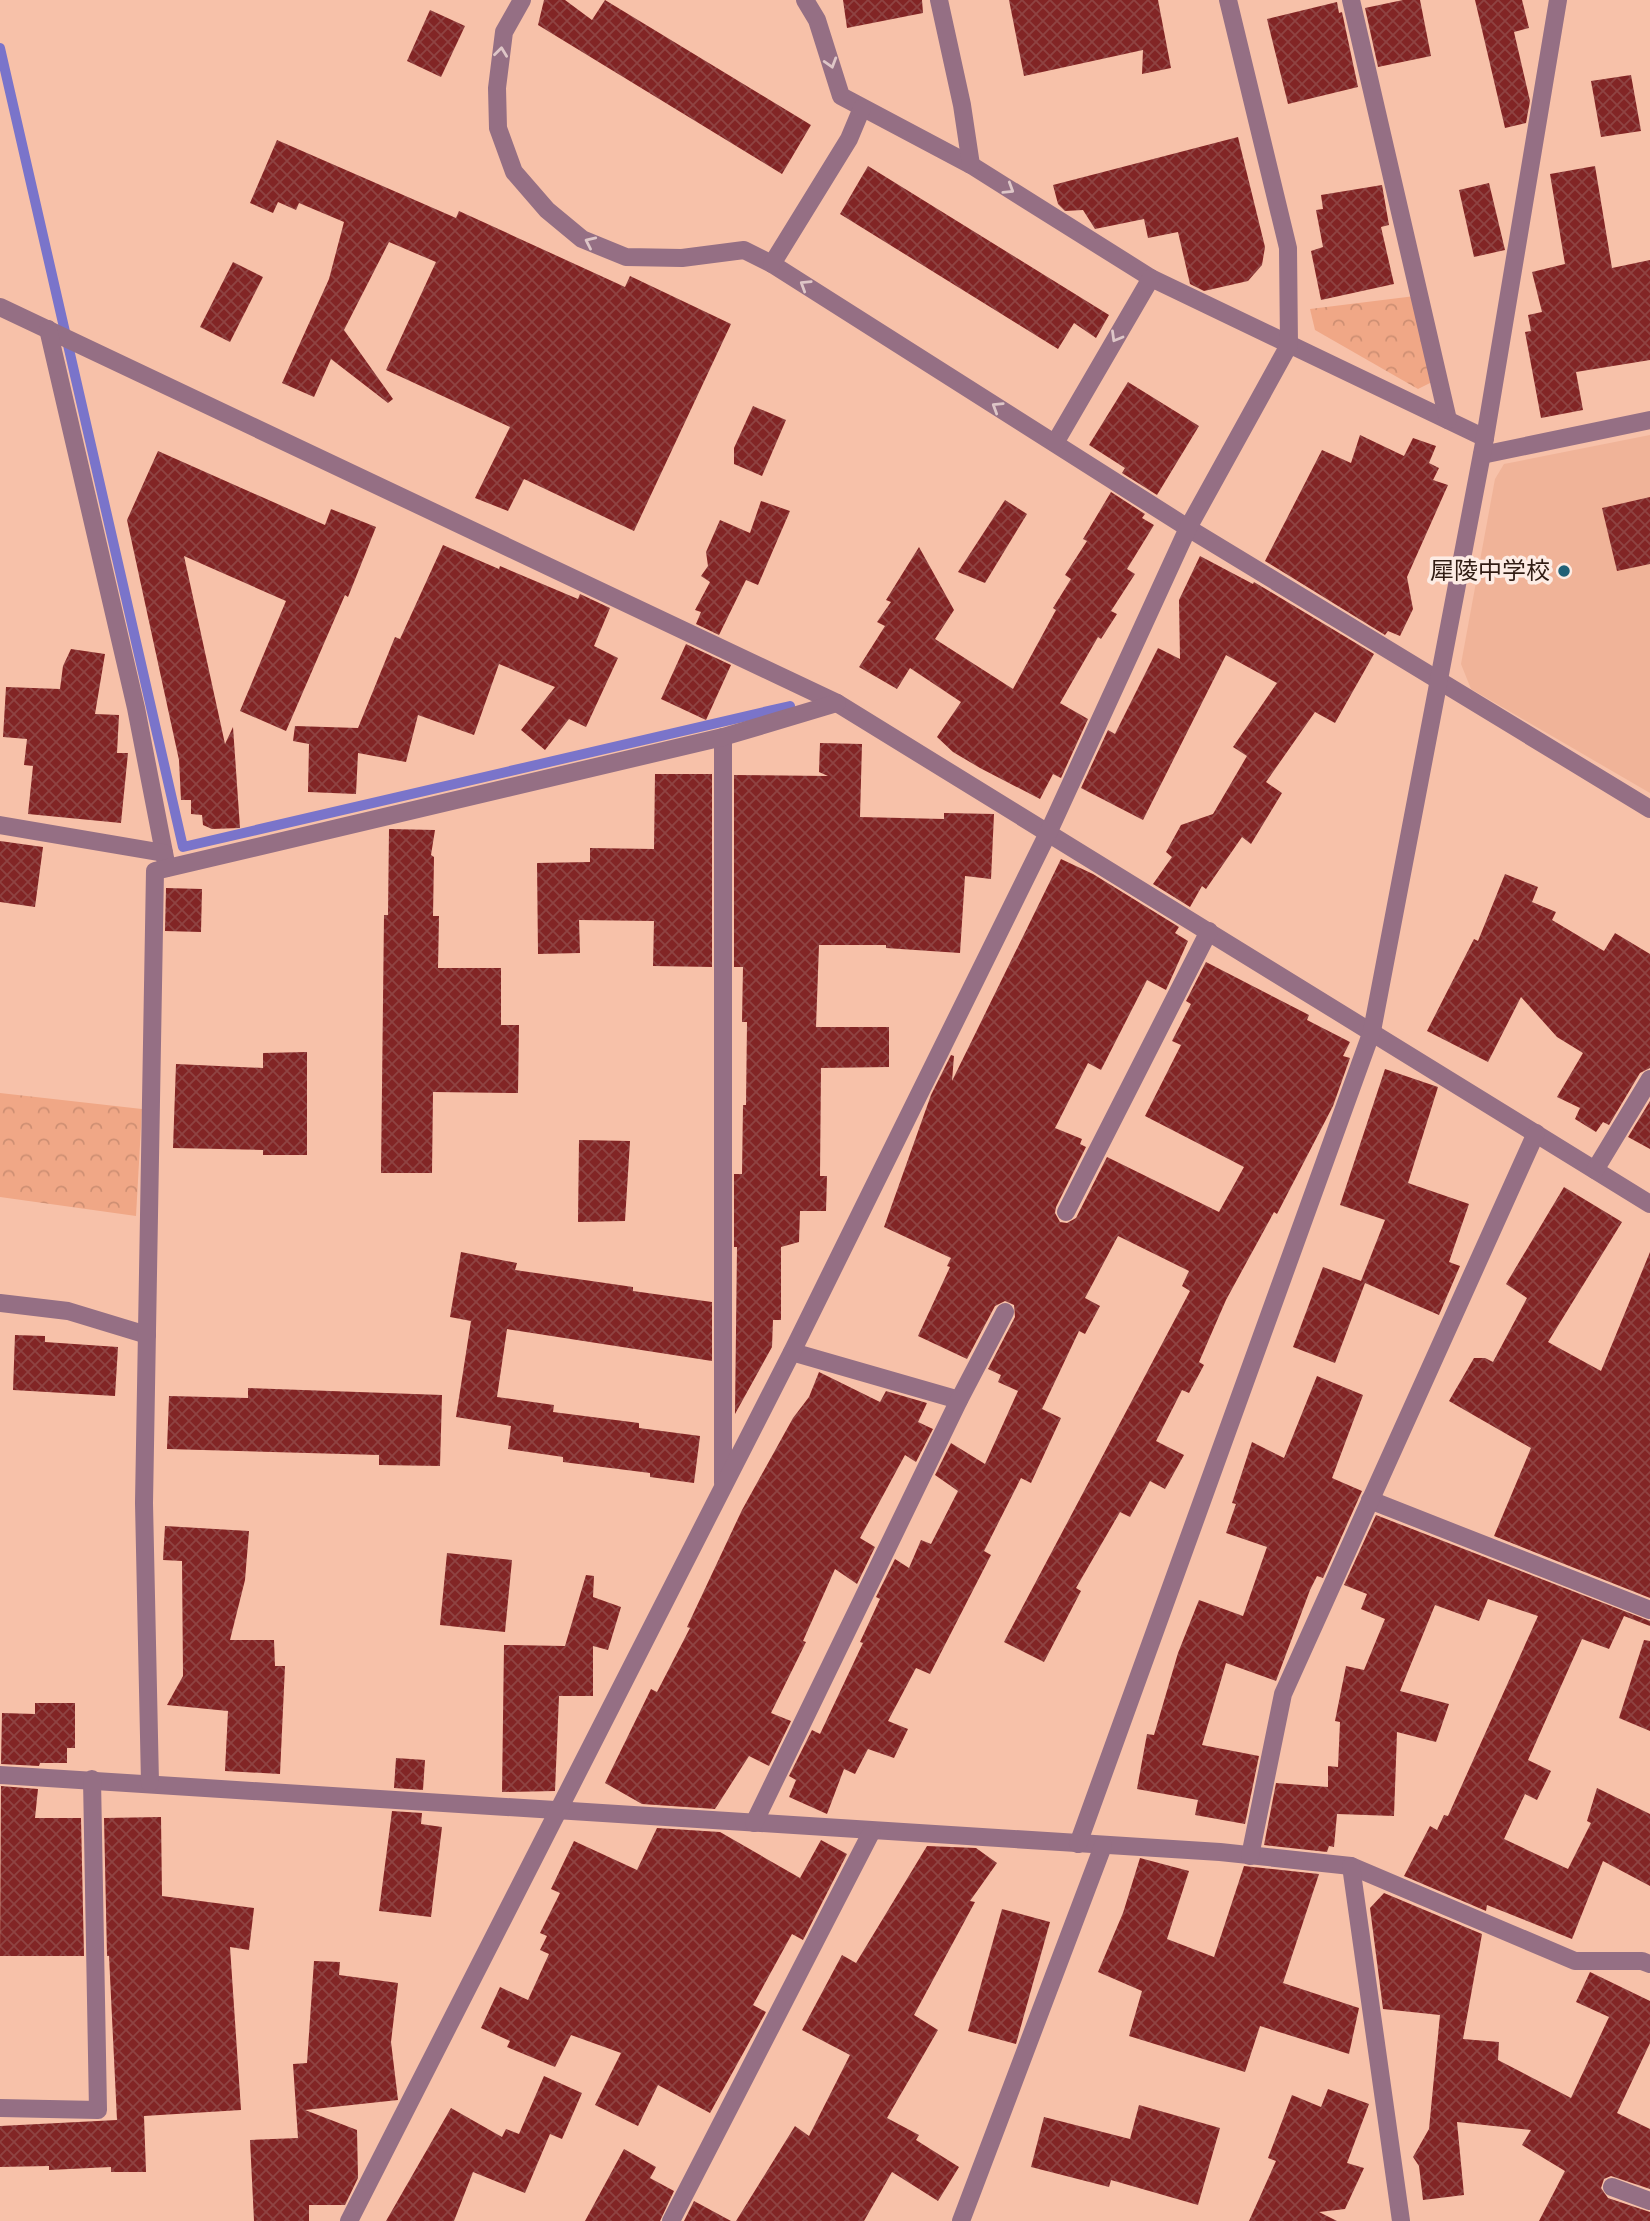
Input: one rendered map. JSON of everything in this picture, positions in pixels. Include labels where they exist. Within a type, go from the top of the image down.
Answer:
[{"type":"street","points":[[522,0],[504,32],[497,88],[498,128],[514,172],[547,210],[582,239],[626,257],[682,258],[744,250],[772,264],[1188,528],[1650,809]]},
{"type":"street","points":[[805,0],[817,20],[841,96],[971,165],[1151,278],[1448,420],[1483,446],[1650,420]]},
{"type":"street","points":[[939,0],[962,104],[971,165]]},
{"type":"street","points":[[349,2221],[792,1352],[1049,831],[1188,528],[1289,345],[1288,248],[1228,0]]},
{"type":"street","points":[[1351,0],[1448,420]]},
{"type":"street","points":[[1078,1844],[1372,1031],[1483,446],[1558,0]]},
{"type":"street","points":[[772,264],[849,139],[862,108]]},
{"type":"street","points":[[1055,443],[1151,278]]},
{"type":"street","points":[[0,307],[837,703],[1049,831],[1650,1204]]},
{"type":"street","points":[[48,329],[136,708],[165,860]]},
{"type":"street","points":[[0,825],[165,860],[723,737],[837,703]]},
{"type":"street","points":[[723,737],[723,1487]]},
{"type":"street","points":[[150,1783],[144,1503],[155,871],[165,860]]},
{"type":"street","points":[[1066,1212],[1209,931]]},
{"type":"street","points":[[1595,1170],[1650,1079]]},
{"type":"street","points":[[1250,1856],[1283,1694],[1536,1133]]},
{"type":"street","points":[[0,1303],[68,1311],[147,1335]]},
{"type":"street","points":[[754,1823],[959,1400],[1005,1312]]},
{"type":"street","points":[[792,1352],[959,1400]]},
{"type":"street","points":[[1370,1500],[1650,1610]]},
{"type":"street","points":[[0,1775],[1078,1844],[1351,1866],[1575,1961],[1642,1961],[1650,1964]]},
{"type":"street","points":[[0,2108],[98,2109],[92,1779]]},
{"type":"street","points":[[671,2221],[872,1831]]},
{"type":"street","points":[[961,2221],[1102,1846]]},
{"type":"street","points":[[1351,1866],[1401,2221]]},
{"type":"street","points":[[1612,2187],[1650,2201]]},
{"type":"shaded area","name":"犀陵中学校","points":[[1650,435],[1650,793],[1471,689],[1461,664],[1495,479],[1504,464]]},
{"type":"green space","points":[[1415,296],[1432,382],[1418,389],[1315,330],[1310,309]]},
{"type":"green space","points":[[0,1093],[142,1109],[136,1216],[0,1197]]},
{"type":"building","points":[[544,0],[565,0],[592,20],[605,0],[811,125],[782,174],[538,25]]},
{"type":"building","points":[[843,0],[922,0],[923,13],[847,28]]},
{"type":"building","points":[[1009,0],[1158,0],[1171,68],[1142,74],[1143,50],[1024,76]]},
{"type":"building","points":[[1403,0],[1420,0],[1431,56],[1378,67],[1365,8]]},
{"type":"building","points":[[1475,0],[1522,0],[1529,28],[1514,32],[1530,101],[1526,123],[1505,128]]},
{"type":"building","points":[[1337,2],[1339,13],[1342,12],[1358,87],[1288,104],[1267,19]]},
{"type":"building","points":[[430,10],[465,26],[441,77],[407,61]]},
{"type":"building","points":[[1631,75],[1641,131],[1601,137],[1591,81]]},
{"type":"building","points":[[1238,137],[1265,247],[1262,265],[1248,281],[1204,291],[1190,284],[1178,232],[1148,238],[1144,219],[1095,229],[1083,210],[1065,211],[1058,204],[1053,185]]},
{"type":"building","points":[[277,140],[456,218],[459,211],[625,287],[630,276],[731,324],[634,531],[524,479],[508,511],[475,498],[510,427],[386,370],[436,262],[389,242],[344,330],[393,399],[388,403],[331,359],[314,397],[282,383],[329,279],[344,222],[299,203],[296,210],[278,202],[273,213],[250,203]]},
{"type":"building","points":[[868,166],[1109,315],[1096,338],[1074,323],[1058,349],[840,214]]},
{"type":"building","points":[[1595,166],[1612,268],[1650,260],[1650,360],[1576,372],[1583,410],[1541,418],[1525,332],[1531,331],[1528,315],[1542,312],[1532,272],[1565,264],[1550,174]]},
{"type":"building","points":[[1489,183],[1505,250],[1474,257],[1459,190]]},
{"type":"building","points":[[1382,185],[1389,225],[1381,227],[1394,284],[1321,300],[1311,251],[1323,247],[1316,210],[1323,209],[1321,195]]},
{"type":"building","points":[[233,262],[263,277],[230,342],[200,327]]},
{"type":"building","points":[[1128,382],[1199,426],[1157,495],[1122,473],[1125,468],[1089,445]]},
{"type":"building","points":[[753,406],[786,420],[762,476],[734,464],[734,448]]},
{"type":"building","points":[[1360,435],[1404,456],[1413,438],[1436,446],[1429,463],[1439,468],[1433,480],[1448,485],[1407,577],[1413,609],[1400,636],[1388,631],[1385,635],[1265,561],[1322,450],[1351,463]]},
{"type":"building","points":[[158,451],[325,525],[331,509],[376,527],[348,597],[345,595],[286,731],[240,711],[286,601],[184,556],[225,744],[233,727],[240,828],[212,829],[203,825],[202,815],[191,814],[191,800],[181,800],[179,760],[127,520]]},
{"type":"building","points":[[1111,492],[1145,514],[1142,518],[1154,525],[1127,569],[1135,574],[1111,611],[1117,614],[1101,639],[1098,637],[1060,703],[1088,719],[1061,778],[1053,774],[1040,799],[953,752],[937,737],[961,702],[910,668],[897,689],[859,667],[885,626],[877,622],[891,602],[886,600],[919,547],[954,610],[935,639],[1013,689],[1056,610],[1053,608],[1071,579],[1065,575],[1087,541],[1083,539]]},
{"type":"building","points":[[1650,497],[1650,564],[1617,571],[1602,508]]},
{"type":"building","points":[[1005,500],[1027,514],[985,583],[958,572]]},
{"type":"building","points":[[761,501],[790,511],[758,585],[746,580],[719,635],[696,624],[701,612],[695,610],[710,582],[701,576],[708,566],[706,552],[720,520],[750,533]]},
{"type":"building","points":[[443,545],[578,599],[580,594],[610,608],[594,646],[618,658],[586,727],[569,719],[545,750],[521,730],[555,687],[499,664],[474,735],[418,715],[406,762],[358,753],[356,794],[308,792],[309,744],[293,741],[295,726],[358,728],[395,637],[400,639]]},
{"type":"building","points":[[1200,556],[1253,584],[1254,582],[1374,654],[1335,723],[1315,712],[1266,782],[1282,793],[1251,844],[1242,837],[1206,889],[1202,886],[1190,907],[1153,884],[1172,857],[1166,852],[1181,825],[1213,814],[1247,756],[1233,747],[1277,683],[1226,655],[1143,820],[1081,788],[1108,730],[1115,734],[1158,648],[1180,659],[1179,600]]},
{"type":"building","points":[[686,644],[731,665],[706,720],[661,699]]},
{"type":"building","points":[[71,649],[105,654],[95,714],[119,715],[117,753],[128,753],[121,823],[28,814],[33,766],[24,765],[27,739],[3,737],[6,687],[60,689],[63,666]]},
{"type":"building","points":[[820,743],[862,744],[860,817],[944,819],[944,813],[994,814],[991,879],[965,876],[960,953],[886,948],[886,945],[819,945],[816,1027],[889,1027],[889,1067],[821,1068],[820,1176],[827,1176],[826,1211],[800,1211],[799,1242],[781,1247],[781,1320],[773,1320],[772,1347],[735,1414],[737,1247],[734,1247],[734,1174],[742,1174],[747,1022],[742,1022],[743,967],[734,967],[734,775],[828,776],[819,772]]},
{"type":"building","points":[[655,774],[712,774],[712,967],[653,966],[654,921],[579,920],[580,953],[538,954],[537,863],[590,862],[590,848],[654,849]]},
{"type":"building","points":[[389,829],[435,830],[431,855],[434,857],[433,916],[439,916],[438,968],[501,968],[501,1025],[519,1025],[518,1093],[433,1092],[432,1173],[381,1173],[384,915],[388,915]]},
{"type":"building","points":[[0,841],[43,847],[35,907],[0,902]]},
{"type":"building","points":[[1061,859],[1093,874],[1179,927],[1175,933],[1188,941],[1166,990],[1147,980],[1101,1070],[1088,1063],[1055,1128],[1082,1139],[1080,1144],[1086,1147],[1056,1207],[1055,1213],[1060,1222],[1067,1223],[1076,1218],[1107,1157],[1219,1212],[1244,1167],[1145,1116],[1181,1045],[1172,1041],[1191,1004],[1186,1001],[1206,962],[1309,1015],[1307,1020],[1350,1042],[1343,1056],[1350,1058],[1333,1106],[1277,1214],[1274,1212],[1226,1300],[1199,1362],[1204,1365],[1189,1393],[1182,1390],[1156,1441],[1184,1455],[1165,1489],[1150,1481],[1130,1517],[1120,1512],[1076,1588],[1081,1591],[1044,1662],[1004,1642],[1190,1291],[1182,1286],[1189,1271],[1118,1236],[1085,1298],[1100,1306],[1085,1334],[1079,1331],[1042,1409],[1061,1418],[1031,1483],[1021,1478],[984,1551],[991,1555],[930,1674],[916,1668],[888,1721],[908,1729],[894,1758],[868,1749],[855,1774],[844,1769],[827,1814],[789,1797],[796,1780],[789,1776],[812,1730],[820,1734],[863,1643],[860,1642],[880,1599],[876,1597],[895,1559],[909,1568],[921,1540],[931,1544],[958,1491],[935,1475],[951,1443],[985,1464],[1018,1391],[998,1382],[1001,1375],[988,1369],[1015,1317],[1014,1305],[1005,1301],[995,1306],[967,1359],[918,1336],[950,1267],[947,1266],[951,1258],[884,1227],[931,1095],[951,1055],[954,1056],[952,1081]]},
{"type":"building","points":[[1505,874],[1538,887],[1532,902],[1556,912],[1552,920],[1604,951],[1615,933],[1650,954],[1650,1068],[1640,1073],[1609,1125],[1603,1122],[1596,1132],[1575,1119],[1580,1108],[1557,1097],[1583,1053],[1557,1037],[1521,997],[1488,1062],[1427,1031],[1474,939],[1478,941]]},
{"type":"building","points":[[166,888],[202,889],[201,932],[165,931]]},
{"type":"building","points":[[307,1052],[307,1155],[263,1155],[263,1150],[173,1148],[176,1064],[263,1068],[263,1053]]},
{"type":"building","points":[[1385,1069],[1438,1087],[1408,1183],[1469,1204],[1449,1262],[1460,1266],[1439,1315],[1365,1283],[1335,1363],[1293,1347],[1323,1267],[1361,1281],[1385,1220],[1340,1205]]},
{"type":"building","points":[[1650,1101],[1650,1149],[1628,1137]]},
{"type":"building","points":[[579,1140],[630,1141],[625,1221],[578,1222]]},
{"type":"building","points":[[1564,1187],[1622,1222],[1548,1342],[1601,1371],[1650,1252],[1650,1598],[1494,1536],[1531,1448],[1449,1401],[1474,1358],[1485,1358],[1493,1362],[1527,1298],[1506,1284]]},
{"type":"building","points":[[461,1252],[517,1263],[515,1270],[633,1287],[633,1291],[712,1302],[712,1361],[507,1329],[497,1397],[554,1405],[553,1412],[639,1423],[639,1428],[700,1436],[694,1483],[650,1477],[650,1473],[563,1462],[563,1457],[508,1449],[511,1426],[456,1417],[471,1321],[450,1317]]},
{"type":"building","points":[[15,1335],[45,1336],[45,1342],[118,1347],[115,1396],[13,1390]]},
{"type":"building","points":[[819,1372],[880,1402],[886,1391],[927,1403],[918,1422],[933,1429],[916,1462],[905,1455],[860,1538],[875,1547],[857,1584],[835,1569],[803,1641],[806,1642],[771,1713],[791,1721],[769,1766],[749,1756],[715,1809],[642,1804],[605,1783],[651,1689],[657,1692],[690,1628],[687,1627],[742,1510],[793,1418],[809,1397]]},
{"type":"building","points":[[1317,1376],[1363,1395],[1332,1478],[1362,1491],[1323,1578],[1317,1576],[1310,1590],[1276,1681],[1226,1663],[1202,1745],[1259,1756],[1245,1824],[1195,1815],[1198,1800],[1137,1789],[1147,1734],[1154,1735],[1178,1653],[1199,1600],[1243,1616],[1267,1547],[1226,1533],[1236,1504],[1232,1503],[1252,1442],[1284,1458]]},
{"type":"building","points":[[248,1388],[442,1395],[440,1466],[379,1465],[379,1455],[167,1449],[169,1396],[248,1398]]},
{"type":"building","points":[[1376,1515],[1650,1621],[1650,1626],[1624,1616],[1609,1649],[1582,1639],[1528,1760],[1551,1771],[1537,1800],[1525,1794],[1504,1839],[1568,1869],[1591,1823],[1587,1821],[1597,1788],[1650,1814],[1650,1886],[1603,1861],[1572,1939],[1487,1905],[1486,1911],[1404,1876],[1430,1826],[1437,1830],[1444,1815],[1448,1816],[1538,1616],[1488,1599],[1479,1621],[1435,1605],[1400,1691],[1449,1704],[1436,1742],[1397,1732],[1394,1816],[1337,1814],[1334,1847],[1329,1846],[1327,1852],[1264,1845],[1276,1783],[1328,1787],[1328,1766],[1338,1767],[1340,1722],[1335,1721],[1346,1666],[1364,1670],[1385,1619],[1361,1609],[1367,1594],[1344,1585]]},
{"type":"building","points":[[165,1526],[249,1531],[245,1580],[230,1640],[274,1640],[275,1666],[285,1666],[280,1774],[225,1771],[228,1711],[167,1705],[183,1676],[182,1561],[163,1560]]},
{"type":"building","points":[[447,1553],[512,1560],[505,1632],[440,1625]]},
{"type":"building","points":[[586,1575],[594,1576],[593,1597],[621,1607],[608,1650],[593,1646],[593,1696],[559,1696],[555,1791],[502,1792],[504,1645],[565,1646]]},
{"type":"building","points":[[1644,1640],[1650,1641],[1650,1731],[1619,1718]]},
{"type":"building","points":[[35,1703],[75,1703],[75,1748],[67,1748],[67,1763],[40,1763],[39,1766],[1,1764],[2,1713],[35,1714]]},
{"type":"building","points":[[396,1758],[425,1760],[423,1790],[394,1788]]},
{"type":"building","points":[[1,1786],[38,1789],[35,1818],[81,1818],[84,1956],[0,1956]]},
{"type":"building","points":[[392,1811],[422,1813],[421,1824],[442,1827],[431,1917],[379,1911]]},
{"type":"building","points":[[161,1817],[162,1896],[254,1908],[249,1950],[230,1947],[241,2110],[144,2116],[146,2172],[111,2172],[111,2167],[49,2170],[49,2166],[0,2167],[0,2126],[117,2120],[107,1956],[104,1818]]},
{"type":"building","points":[[657,1828],[720,1832],[800,1878],[821,1840],[847,1854],[803,1940],[792,1934],[753,2005],[766,2012],[710,2113],[658,2085],[638,2126],[595,2105],[621,2053],[571,2035],[555,2067],[507,2047],[510,2041],[481,2028],[500,1987],[528,2000],[549,1954],[540,1950],[547,1936],[540,1933],[560,1893],[551,1889],[574,1841],[637,1870]]},
{"type":"building","points":[[927,1846],[976,1848],[997,1863],[970,1901],[975,1902],[914,2015],[938,2030],[887,2118],[919,2135],[916,2140],[959,2167],[938,2201],[892,2172],[864,2221],[736,2221],[795,2126],[809,2136],[850,2055],[802,2030],[842,1955],[856,1963]]},
{"type":"building","points":[[1140,1858],[1189,1871],[1167,1939],[1214,1957],[1244,1866],[1319,1874],[1283,1983],[1359,2008],[1349,2054],[1260,2026],[1245,2072],[1129,2036],[1142,1991],[1098,1972],[1123,1913]]},
{"type":"building","points":[[1384,1893],[1482,1934],[1463,2039],[1499,2042],[1498,2060],[1571,2098],[1609,2017],[1576,2002],[1590,1972],[1650,2001],[1650,2043],[1617,2113],[1650,2129],[1650,2189],[1611,2176],[1604,2179],[1601,2188],[1608,2198],[1650,2212],[1650,2221],[1539,2221],[1565,2171],[1522,2145],[1531,2130],[1457,2122],[1464,2195],[1423,2200],[1419,2166],[1413,2157],[1429,2129],[1440,2015],[1383,2009],[1370,1908]]},
{"type":"building","points":[[1002,1909],[1050,1922],[1016,2044],[968,2031]]},
{"type":"building","points":[[314,1961],[340,1962],[339,1975],[398,1983],[391,2042],[398,2100],[305,2110],[357,2130],[358,2178],[345,2205],[309,2205],[309,2221],[254,2221],[250,2140],[298,2138],[293,2064],[307,2063]]},
{"type":"building","points":[[544,2076],[582,2093],[562,2139],[550,2134],[525,2193],[473,2172],[454,2221],[386,2221],[451,2108],[502,2137],[506,2129],[519,2134]]},
{"type":"building","points":[[1328,2089],[1369,2104],[1347,2163],[1364,2168],[1345,2209],[1319,2212],[1337,2221],[1249,2221],[1276,2161],[1268,2158],[1292,2095],[1321,2107]]},
{"type":"building","points":[[1139,2105],[1220,2128],[1198,2205],[1111,2180],[1109,2187],[1031,2167],[1044,2117],[1130,2139]]},
{"type":"building","points":[[624,2149],[656,2167],[650,2178],[674,2191],[660,2221],[585,2221]]},
{"type":"building","points":[[694,2201],[731,2221],[684,2221]]},
{"type":"waterway","points":[[0,48],[183,847],[790,706]]},
{"type":"place","name":"犀陵中学校","points":[[1564,571]]}]
